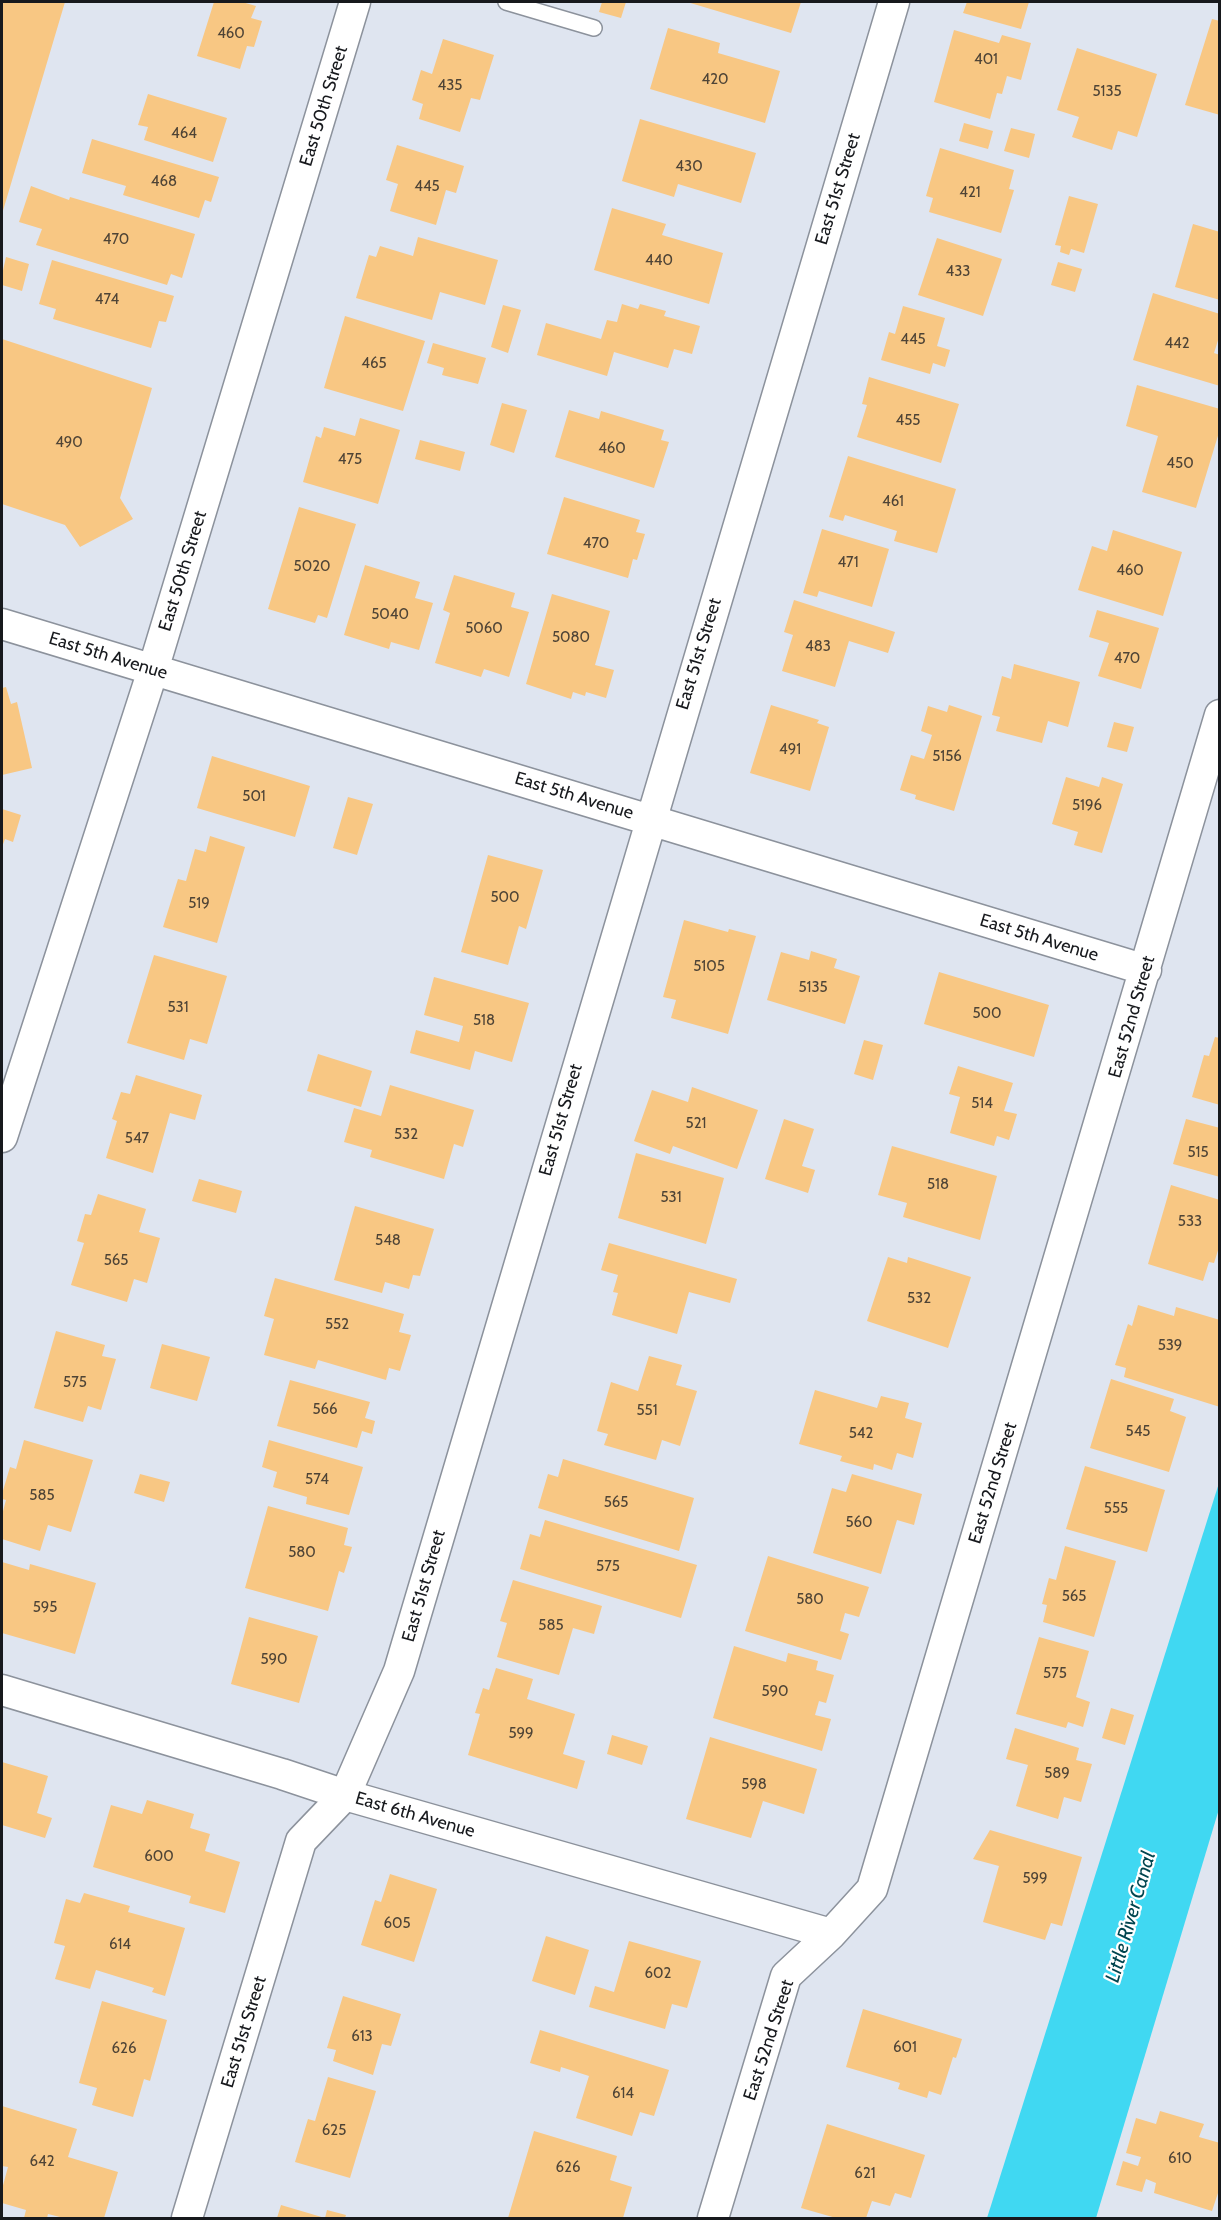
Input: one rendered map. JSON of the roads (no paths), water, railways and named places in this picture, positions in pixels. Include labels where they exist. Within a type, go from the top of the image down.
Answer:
[{"type":"street","name":"East 50th Street","points":[[2,1137],[153,670],[355,2]]},
{"type":"street","name":"East 51st Street","points":[[187,2218],[301,1841],[345,1795],[399,1671],[894,2]]},
{"type":"street","name":"East 5th Avenue","points":[[2,624],[1146,970]]},
{"type":"street","name":"East 52nd Street","points":[[713,2218],[786,1976],[831,1934],[872,1889],[1220,715]]},
{"type":"street","name":"East 6th Avenue","points":[[2,1690],[271,1770],[345,1795],[831,1934]]},
{"type":"lane","points":[[506,2],[594,28]]},
{"type":"water","name":"Little River Canal","points":[[1219,1483],[1219,1809],[1096,2218],[987,2218]]}]
